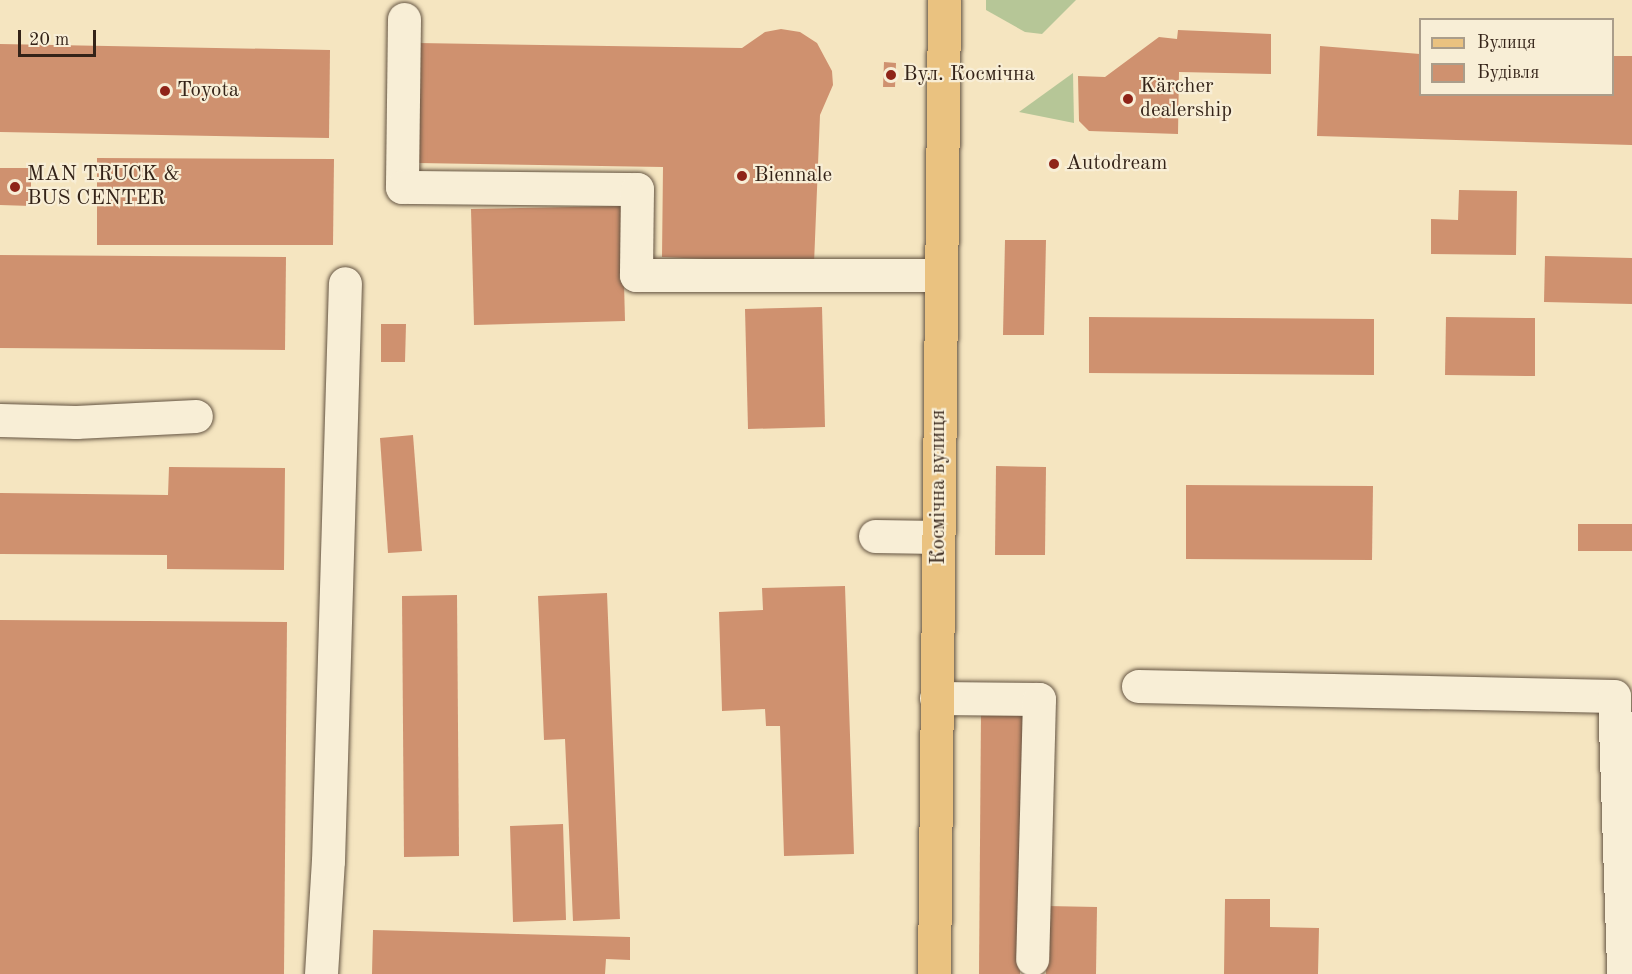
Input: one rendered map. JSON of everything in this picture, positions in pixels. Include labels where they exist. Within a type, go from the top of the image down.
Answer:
[{"type":"main road","name":"Космічна вулиця","points":[[934,974],[944,0]]},
{"type":"lane","points":[[404,19],[402,187],[637,189],[636,275],[940,275]]},
{"type":"lane","points":[[321,974],[328,861],[345,283]]},
{"type":"lane","points":[[0,420],[196,416]]},
{"type":"lane","points":[[875,536],[938,537]]},
{"type":"lane","points":[[1138,686],[1614,696],[1623,974]]},
{"type":"lane","points":[[936,698],[1039,699],[1032,959]]},
{"type":"green space","points":[[986,0],[1076,0],[1042,34],[1025,32],[986,10]]},
{"type":"green space","points":[[1073,73],[1074,123],[1019,112]]},
{"type":"building","points":[[781,29],[800,32],[817,43],[832,71],[833,85],[820,115],[814,264],[662,257],[663,167],[418,163],[418,43],[742,48],[765,32]]},
{"type":"building","name":"Kärcher dealership","points":[[1178,30],[1271,34],[1271,74],[1179,72],[1178,134],[1089,131],[1079,121],[1078,76],[1105,77],[1159,37],[1177,39]]},
{"type":"building","name":"Toyota","points":[[0,44],[330,50],[329,138],[0,132]]},
{"type":"building","points":[[1320,46],[1419,54],[1419,96],[1614,96],[1614,56],[1632,56],[1632,145],[1317,136]]},
{"type":"building","points":[[884,62],[896,63],[895,87],[883,87]]},
{"type":"building","points":[[97,158],[334,159],[333,245],[97,245]]},
{"type":"building","name":"MAN TRUCK & BUS CENTER","points":[[0,168],[31,168],[31,206],[0,205]]},
{"type":"building","points":[[1459,190],[1517,191],[1516,255],[1431,254],[1431,219],[1458,220]]},
{"type":"building","points":[[622,206],[625,321],[474,325],[471,209]]},
{"type":"building","points":[[1005,240],[1046,240],[1044,335],[1003,335]]},
{"type":"building","points":[[0,255],[286,257],[285,350],[0,348]]},
{"type":"building","points":[[1545,256],[1632,258],[1632,304],[1544,302]]},
{"type":"building","points":[[822,307],[825,427],[748,429],[745,309]]},
{"type":"building","points":[[1089,317],[1374,319],[1374,375],[1089,373]]},
{"type":"building","points":[[1446,317],[1535,318],[1535,376],[1445,375]]},
{"type":"building","points":[[381,324],[406,324],[405,362],[381,362]]},
{"type":"building","points":[[413,435],[422,551],[388,553],[380,438]]},
{"type":"building","points":[[996,466],[1046,467],[1045,555],[995,555]]},
{"type":"building","points":[[169,467],[285,468],[284,570],[167,569],[167,555],[0,554],[0,493],[168,495]]},
{"type":"building","points":[[1186,485],[1373,486],[1372,560],[1186,559]]},
{"type":"building","points":[[1578,524],[1632,524],[1632,551],[1578,551]]},
{"type":"building","points":[[845,586],[854,854],[784,856],[780,726],[766,726],[765,709],[722,711],[719,612],[763,610],[762,588]]},
{"type":"building","points":[[607,593],[620,919],[573,921],[565,739],[544,740],[538,596]]},
{"type":"building","points":[[457,595],[459,856],[404,857],[402,596]]},
{"type":"building","points":[[0,620],[287,622],[284,974],[0,974]]},
{"type":"building","points":[[981,712],[1023,712],[1020,974],[979,974]]},
{"type":"building","points":[[563,824],[566,920],[513,922],[510,826]]},
{"type":"building","points":[[1225,899],[1270,899],[1270,927],[1319,928],[1318,974],[1224,974]]},
{"type":"building","points":[[1047,906],[1097,907],[1096,974],[1046,974]]},
{"type":"building","points":[[373,930],[630,937],[630,960],[606,959],[605,974],[372,974]]},
{"type":"place","name":"Вул. Космічна","points":[[891,75]]},
{"type":"place","name":"Toyota","points":[[165,91]]},
{"type":"place","name":"Kärcher dealership","points":[[1128,99]]},
{"type":"place","name":"Autodream","points":[[1054,164]]},
{"type":"place","name":"Biennale","points":[[742,176]]},
{"type":"place","name":"MAN TRUCK & BUS CENTER","points":[[15,187]]}]
